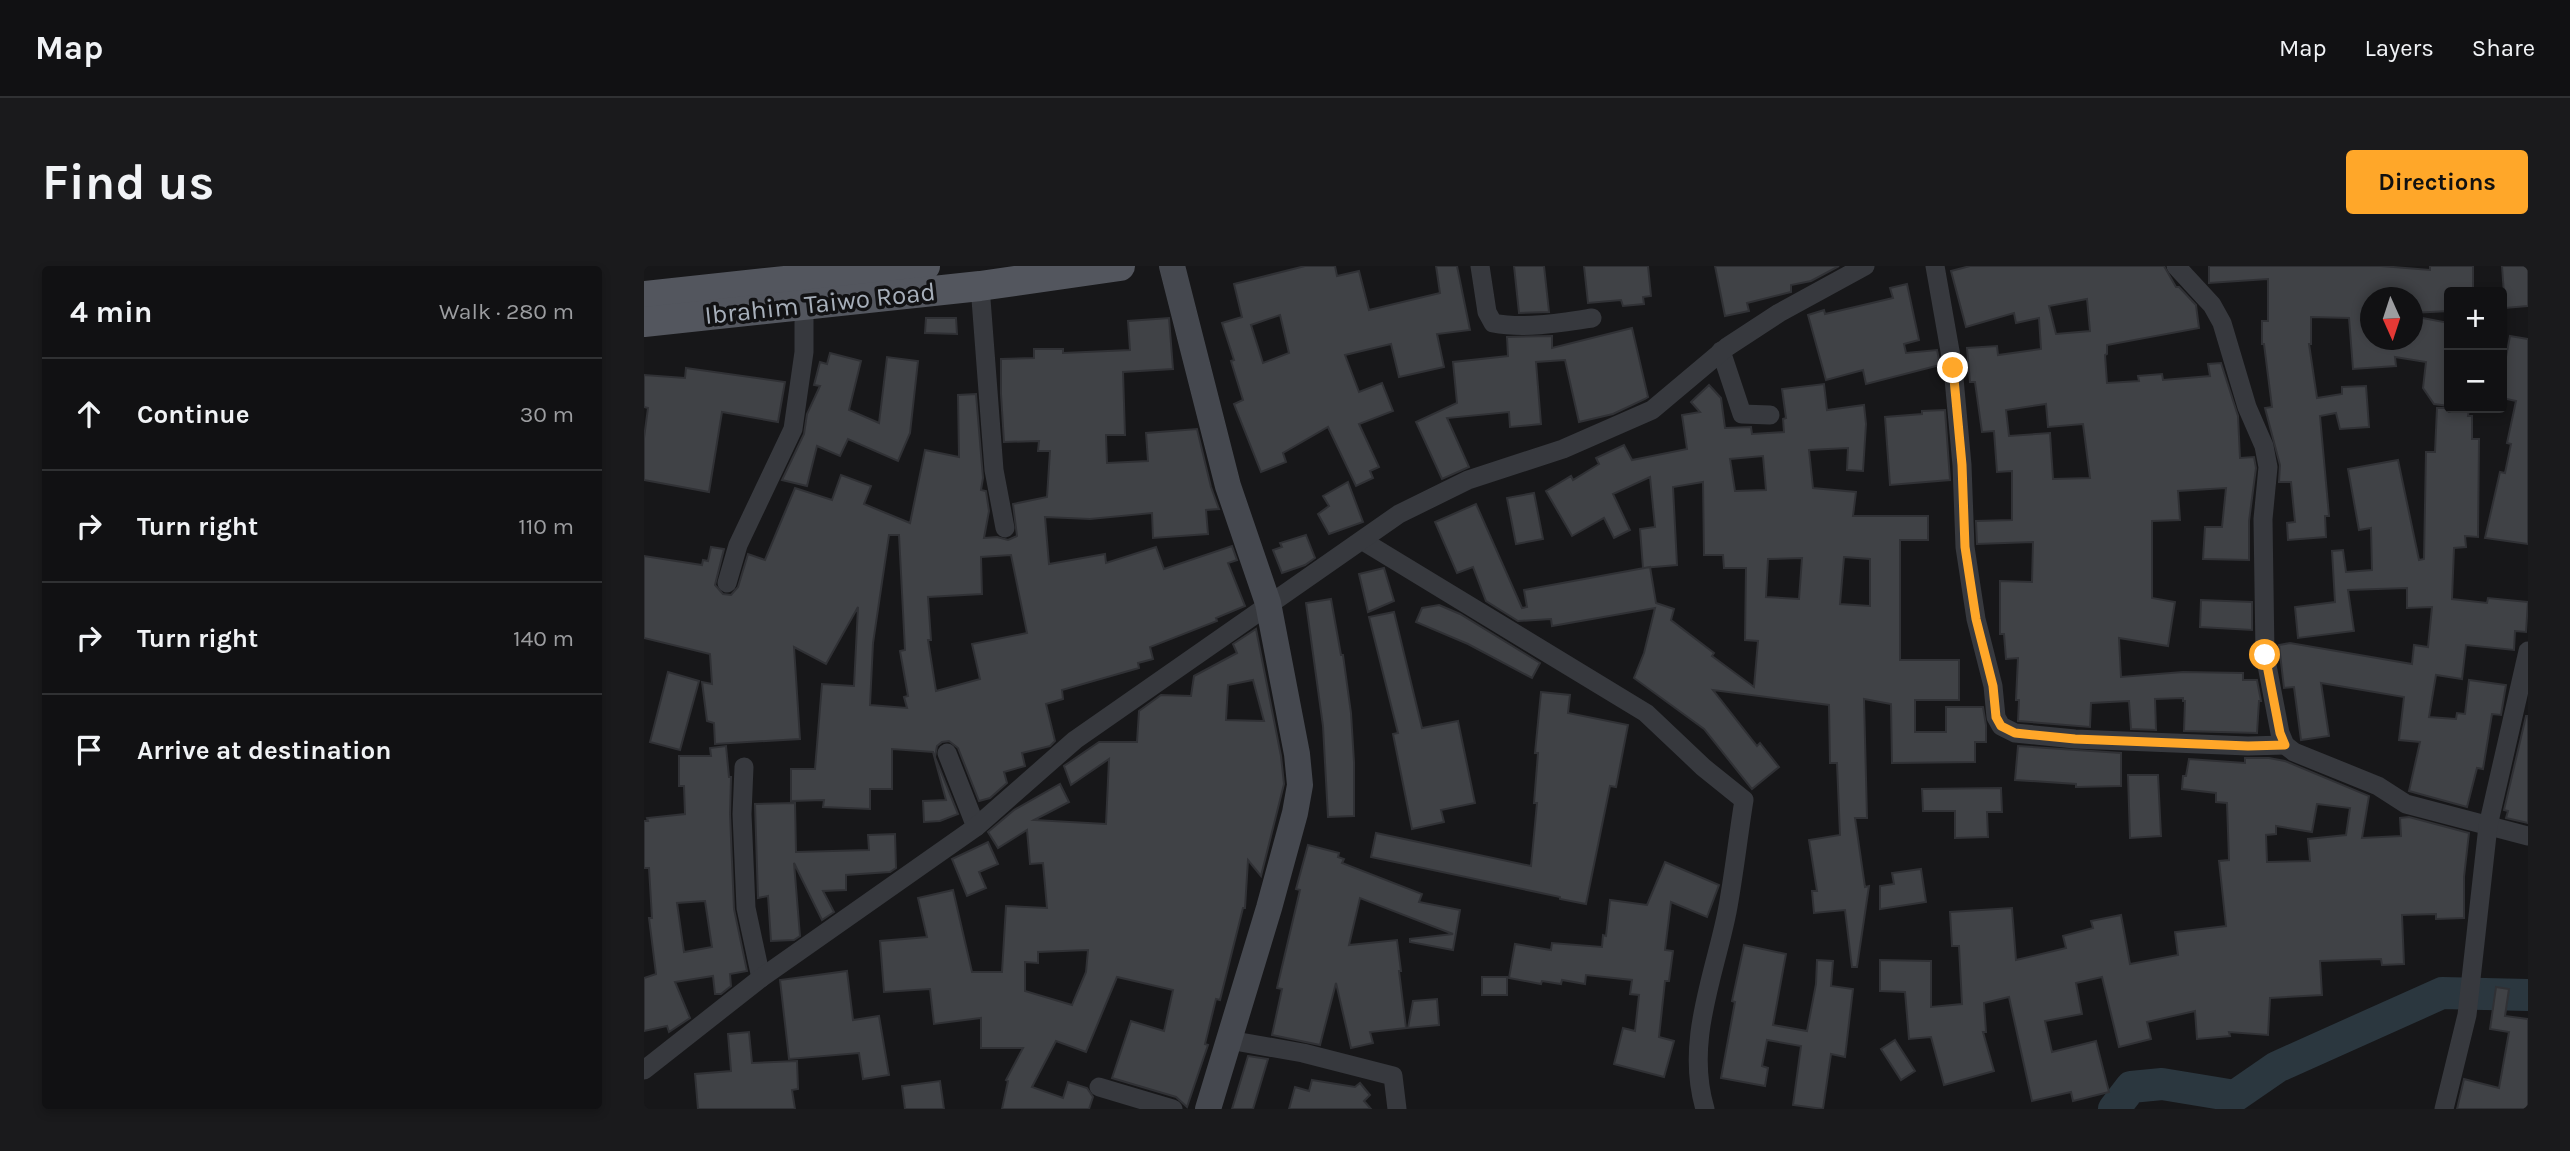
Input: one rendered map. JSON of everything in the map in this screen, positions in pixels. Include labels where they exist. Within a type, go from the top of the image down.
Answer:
[{"type":"main road","name":"Ibrahim Taiwo Road","points":[[644,296],[925,266]]},
{"type":"main road","name":"Ibrahim Taiwo Road","points":[[644,322],[980,286],[1120,266]]},
{"type":"street","points":[[1172,266],[1228,486],[1268,603],[1297,754],[1300,785],[1279,873],[1208,1109]]},
{"type":"street","points":[[1480,266],[1487,312],[1493,323],[1558,323],[1592,318]]},
{"type":"street","points":[[644,1070],[761,978],[976,827],[1075,740],[1399,514],[1468,480],[1563,449],[1652,410],[1721,351],[1779,313],[1865,266]]},
{"type":"street","points":[[1935,266],[1953,368],[1962,465],[1965,547],[1976,619],[1993,686],[1996,717],[2001,726],[2015,733],[2075,739],[2285,745]]},
{"type":"street","points":[[2176,266],[2212,305],[2222,323],[2247,407],[2264,446],[2268,467],[2263,519],[2265,655],[2280,733],[2285,745],[2294,752],[2378,786],[2406,804],[2528,836]]},
{"type":"street","points":[[980,286],[992,458],[1005,528]]},
{"type":"street","points":[[727,583],[738,545],[793,429],[804,352],[804,306]]},
{"type":"street","points":[[1721,351],[1742,414],[1770,415]]},
{"type":"street","points":[[1363,541],[1646,713],[1703,767],[1744,800],[1726,914],[1704,999],[1698,1055],[1699,1091],[1704,1109]]},
{"type":"street","points":[[2445,1109],[2467,1014],[2488,827],[2528,651]]},
{"type":"street","points":[[947,753],[976,827]]},
{"type":"street","points":[[744,767],[742,814],[746,908],[761,978]]},
{"type":"street","points":[[1229,1040],[1303,1053],[1393,1076],[1398,1109]]},
{"type":"street","points":[[1099,1087],[1173,1109]]},
{"type":"building","points":[[1305,266],[1335,266],[1337,276],[1359,271],[1369,310],[1440,293],[1436,266],[1457,266],[1470,330],[1437,334],[1444,367],[1399,377],[1391,344],[1345,355],[1359,392],[1382,383],[1393,411],[1359,424],[1379,467],[1370,471],[1373,478],[1356,486],[1328,427],[1283,453],[1286,462],[1261,472],[1234,404],[1243,400],[1222,323],[1242,317],[1234,284]],"holes":[[[1280,315],[1289,353],[1263,363],[1251,325]]]},
{"type":"building","points":[[1514,266],[1544,266],[1549,312],[1519,313]]},
{"type":"building","points":[[1584,266],[1648,266],[1651,296],[1643,297],[1644,304],[1623,306],[1621,300],[1588,303]]},
{"type":"building","points":[[1715,266],[1839,266],[1811,281],[1791,285],[1791,292],[1747,303],[1749,311],[1725,316]]},
{"type":"building","points":[[1970,266],[2164,266],[2176,287],[2196,305],[2199,328],[2107,345],[2107,383],[2139,381],[2138,376],[2162,374],[2163,380],[2210,376],[2208,364],[2221,363],[2238,416],[2240,458],[2254,457],[2256,468],[2249,521],[2249,560],[2203,559],[2205,527],[2222,527],[2226,488],[2178,491],[2180,520],[2152,521],[2152,598],[2175,602],[2168,646],[2119,638],[2121,677],[2183,672],[2243,673],[2243,680],[2257,680],[2261,701],[2257,733],[2184,731],[2183,698],[2155,699],[2156,730],[2131,729],[2129,701],[2091,703],[2090,727],[2018,721],[2018,658],[2006,659],[2004,634],[2000,634],[2000,581],[2032,582],[2033,542],[1977,544],[1976,521],[2012,520],[2012,471],[1997,472],[1994,431],[1982,432],[1975,382],[1970,382],[1967,348],[1997,346],[1998,355],[2041,349],[2039,318],[2016,323],[2014,313],[1966,327],[1951,271]],"holes":[[[2087,299],[2090,331],[2056,334],[2049,306]],[[2046,404],[2048,427],[2083,424],[2090,478],[2053,479],[2050,433],[2009,436],[2006,410]]]},
{"type":"building","points":[[2209,266],[2381,266],[2430,270],[2430,266],[2473,266],[2473,287],[2444,287],[2444,311],[2423,312],[2423,287],[2360,287],[2360,350],[2423,350],[2423,318],[2444,322],[2444,405],[2434,404],[2423,388],[2426,362],[2395,357],[2396,366],[2353,369],[2349,318],[2311,317],[2309,344],[2317,398],[2342,394],[2342,387],[2366,386],[2369,427],[2340,429],[2336,413],[2320,416],[2329,516],[2325,516],[2326,537],[2288,540],[2287,523],[2295,522],[2291,482],[2279,482],[2280,465],[2265,408],[2272,407],[2262,344],[2262,321],[2268,321],[2268,279],[2209,283]]},
{"type":"building","points":[[2502,266],[2528,266],[2528,306],[2507,308],[2507,287],[2504,287]]},
{"type":"building","points":[[1907,284],[1919,340],[1904,344],[1906,353],[1937,350],[1940,365],[1866,384],[1863,370],[1826,380],[1808,315],[1824,310],[1825,314],[1893,298],[1890,288]]},
{"type":"building","points":[[926,318],[956,318],[957,334],[925,333]]},
{"type":"building","points":[[1169,318],[1173,369],[1123,372],[1125,435],[1106,435],[1107,463],[1148,461],[1146,433],[1197,429],[1219,509],[1206,510],[1208,534],[1153,538],[1152,513],[1090,519],[1045,517],[1049,564],[1105,554],[1106,563],[1156,547],[1164,569],[1232,546],[1237,560],[1228,563],[1245,606],[1216,618],[1217,621],[1150,647],[1153,659],[1138,663],[1139,668],[1062,690],[1063,699],[1046,704],[1055,741],[1050,746],[1022,753],[1025,766],[1004,772],[1007,783],[990,798],[979,801],[958,748],[949,741],[942,742],[937,746],[935,757],[958,814],[940,821],[924,822],[923,801],[946,800],[933,752],[892,749],[892,789],[870,789],[870,809],[823,807],[824,800],[791,801],[791,769],[815,769],[822,684],[854,686],[858,607],[826,664],[794,647],[800,739],[715,744],[714,723],[707,721],[702,682],[712,684],[710,654],[644,638],[644,556],[702,565],[703,560],[708,561],[711,547],[724,549],[715,585],[723,594],[731,595],[738,587],[748,554],[765,560],[795,488],[832,500],[841,475],[871,486],[864,504],[910,523],[925,450],[959,457],[958,395],[976,394],[983,478],[981,490],[986,491],[989,511],[984,538],[1008,540],[1017,536],[1013,504],[1047,497],[1050,451],[1038,451],[1039,441],[1004,442],[1001,359],[1034,358],[1034,349],[1063,349],[1063,353],[1130,350],[1128,321]],"holes":[[[889,535],[899,535],[905,650],[900,651],[908,696],[904,697],[907,708],[870,705],[873,643]],[[1011,555],[1027,633],[972,644],[980,679],[936,691],[928,640],[931,640],[928,597],[982,594],[981,557]]]},
{"type":"building","points":[[1632,328],[1648,397],[1613,414],[1579,422],[1565,360],[1536,362],[1541,424],[1510,427],[1509,412],[1447,418],[1469,467],[1442,479],[1416,422],[1457,403],[1453,362],[1508,356],[1507,337],[1552,336],[1552,348]]},
{"type":"building","points":[[2510,336],[2528,339],[2528,544],[2485,538],[2500,472],[2505,473],[2511,444],[2507,443],[2516,401],[2507,399],[2507,351]]},
{"type":"building","points":[[830,353],[861,361],[849,410],[879,423],[887,357],[918,361],[910,433],[898,461],[848,439],[840,456],[817,446],[807,486],[782,480],[804,434],[807,414],[820,386],[814,385],[820,362],[827,364]]},
{"type":"building","points":[[686,368],[785,382],[778,422],[722,412],[709,492],[644,480],[644,438],[648,408],[644,407],[644,375],[685,378]]},
{"type":"building","points":[[1824,384],[1827,410],[1864,405],[1866,424],[1863,471],[1847,470],[1848,448],[1809,450],[1813,488],[1856,492],[1853,516],[1928,516],[1928,540],[1900,540],[1900,660],[1959,660],[1959,700],[1915,700],[1915,732],[1946,732],[1946,707],[1983,707],[1986,742],[1975,742],[1975,762],[1892,763],[1891,704],[1864,699],[1867,818],[1855,818],[1865,887],[1869,886],[1857,967],[1852,967],[1845,910],[1814,913],[1812,891],[1817,891],[1809,840],[1840,835],[1837,763],[1830,763],[1829,705],[1713,690],[1757,746],[1760,743],[1779,767],[1752,789],[1704,729],[1634,678],[1644,653],[1655,608],[1552,626],[1551,619],[1518,621],[1486,601],[1473,567],[1457,573],[1435,522],[1476,504],[1522,608],[1527,607],[1524,590],[1646,568],[1643,568],[1640,529],[1655,527],[1650,477],[1613,494],[1630,530],[1614,538],[1604,518],[1572,536],[1546,491],[1571,476],[1573,480],[1599,464],[1596,458],[1624,445],[1632,460],[1687,449],[1682,415],[1700,412],[1691,402],[1709,385],[1721,398],[1725,428],[1751,427],[1752,434],[1784,432],[1783,419],[1786,418],[1782,389]],"holes":[[[1763,456],[1766,490],[1735,491],[1730,459]],[[1703,482],[1704,555],[1723,555],[1724,568],[1746,568],[1745,640],[1758,641],[1754,687],[1712,656],[1714,653],[1671,620],[1674,609],[1656,603],[1650,567],[1677,565],[1673,487]],[[1844,557],[1870,559],[1870,606],[1840,604]],[[1802,558],[1799,599],[1766,597],[1768,559]]]},
{"type":"building","points":[[2437,408],[2444,408],[2444,413],[2468,413],[2468,416],[2472,416],[2472,439],[2479,439],[2478,537],[2465,536],[2466,547],[2454,548],[2452,599],[2487,603],[2488,598],[2528,602],[2526,632],[2515,631],[2514,650],[2466,645],[2462,679],[2436,675],[2429,717],[2456,719],[2457,713],[2465,714],[2469,680],[2506,685],[2501,715],[2492,714],[2483,769],[2477,768],[2467,807],[2409,791],[2420,742],[2399,740],[2404,697],[2321,683],[2329,736],[2301,740],[2294,687],[2284,688],[2279,645],[2290,643],[2412,664],[2414,645],[2428,647],[2432,607],[2407,608],[2407,588],[2348,590],[2354,631],[2298,638],[2295,607],[2335,602],[2332,551],[2343,550],[2346,572],[2372,570],[2371,528],[2359,530],[2348,469],[2398,460],[2419,560],[2424,559],[2426,452],[2435,452]]},
{"type":"building","points":[[1945,410],[1950,480],[1890,485],[1885,417]]},
{"type":"building","points":[[1348,482],[1363,522],[1329,534],[1318,514],[1329,506],[1323,496]]},
{"type":"building","points":[[1534,493],[1543,539],[1516,544],[1507,498]]},
{"type":"building","points":[[1306,535],[1315,558],[1305,565],[1282,573],[1273,550],[1282,547],[1280,543]]},
{"type":"building","points":[[1384,568],[1394,601],[1368,612],[1359,574]]},
{"type":"building","points":[[1331,599],[1343,655],[1351,713],[1354,816],[1328,817],[1323,726],[1306,603]]},
{"type":"building","points":[[2201,600],[2252,602],[2252,630],[2200,627]]},
{"type":"building","points":[[1439,605],[1460,614],[1540,663],[1532,678],[1468,644],[1416,622],[1422,608]]},
{"type":"building","points":[[1394,612],[1422,728],[1458,721],[1475,803],[1441,810],[1444,822],[1412,829],[1393,734],[1398,733],[1369,617]]},
{"type":"building","points":[[1256,629],[1284,784],[1261,876],[1248,860],[1245,908],[1220,1000],[1216,999],[1205,1044],[1208,1045],[1187,1107],[1176,1097],[1112,1078],[1131,1021],[1164,1031],[1173,990],[1117,977],[1086,1052],[1056,1041],[1032,1087],[1063,1098],[1068,1082],[1087,1088],[1093,1097],[1089,1109],[1002,1109],[1008,1081],[1006,1080],[1023,1048],[981,1048],[981,1018],[934,1024],[930,989],[884,992],[880,941],[927,937],[918,898],[953,890],[972,972],[1002,972],[1006,906],[1047,908],[1043,863],[1030,864],[1027,830],[998,848],[988,832],[1014,810],[1060,784],[1069,802],[1034,820],[1106,824],[1109,759],[1071,785],[1064,766],[1099,742],[1137,742],[1139,711],[1161,695],[1191,696],[1194,676],[1237,653],[1233,644]],"holes":[[[1253,680],[1264,721],[1226,720],[1228,685]],[[1088,950],[1086,972],[1072,1005],[1025,991],[1025,962],[1038,963],[1038,952]]]},
{"type":"building","points":[[668,672],[699,681],[680,750],[650,742]]},
{"type":"building","points":[[1541,692],[1570,695],[1568,713],[1628,725],[1616,787],[1610,786],[1586,904],[1371,857],[1376,833],[1531,866],[1537,803],[1534,803],[1538,753],[1535,753]]},
{"type":"building","points":[[2526,716],[2528,823],[2506,818],[2508,811],[2504,810]]},
{"type":"building","points":[[726,746],[731,777],[734,909],[747,971],[730,974],[731,986],[721,994],[715,994],[713,976],[675,982],[690,1018],[669,1032],[667,1026],[644,1031],[644,978],[656,974],[649,918],[652,918],[649,868],[644,868],[644,821],[648,821],[647,818],[685,814],[684,786],[679,786],[679,756],[711,756],[710,748]],"holes":[[[705,901],[712,947],[684,952],[677,903]]]},
{"type":"building","points":[[2018,746],[2121,753],[2121,786],[2076,787],[2076,784],[2015,780]]},
{"type":"building","points":[[2245,758],[2285,761],[2369,796],[2362,838],[2401,836],[2400,818],[2409,817],[2469,833],[2464,877],[2464,918],[2436,919],[2436,914],[2402,915],[2404,964],[2382,965],[2381,959],[2320,961],[2322,995],[2270,998],[2268,1035],[2229,1032],[2230,1036],[2197,1039],[2195,1011],[2147,1022],[2151,1039],[2119,1047],[2102,977],[2076,983],[2082,1014],[2045,1021],[2052,1052],[2096,1041],[2109,1092],[2073,1101],[2071,1092],[2032,1101],[2009,997],[1984,1003],[1986,1032],[1983,1032],[1994,1071],[1944,1085],[1931,1037],[1909,1039],[1905,992],[1880,991],[1880,960],[1931,961],[1931,1007],[1962,1004],[1959,946],[1952,946],[1950,912],[2012,908],[2016,960],[2066,948],[2063,936],[2093,928],[2091,921],[2121,915],[2130,964],[2178,955],[2175,932],[2226,926],[2219,861],[2229,860],[2227,803],[2216,802],[2216,793],[2182,789],[2183,776],[2186,776],[2189,759],[2245,763]],"holes":[[[2317,804],[2350,808],[2346,835],[2308,839],[2310,861],[2267,862],[2266,835],[2276,834],[2276,826],[2312,832]]]},
{"type":"building","points":[[2128,775],[2158,775],[2161,836],[2130,838]]},
{"type":"building","points":[[2001,788],[2002,812],[1987,812],[1988,837],[1955,838],[1955,811],[1923,811],[1922,789]]},
{"type":"building","points":[[795,803],[796,852],[869,850],[868,835],[895,834],[896,868],[890,872],[846,875],[846,890],[823,891],[834,912],[822,920],[794,863],[800,936],[794,940],[771,941],[768,896],[758,898],[755,804]]},
{"type":"building","points":[[988,842],[998,864],[979,872],[986,888],[967,896],[952,859]]},
{"type":"building","points":[[1308,845],[1339,853],[1338,857],[1344,859],[1342,863],[1422,894],[1419,902],[1460,910],[1453,950],[1410,942],[1410,939],[1453,934],[1360,898],[1349,945],[1397,940],[1401,971],[1406,1028],[1370,1032],[1373,1043],[1351,1048],[1336,983],[1320,1045],[1272,1035],[1282,989],[1277,988],[1300,890],[1296,889]]},
{"type":"building","points":[[1665,862],[1719,885],[1707,917],[1671,902],[1665,950],[1673,951],[1669,981],[1665,981],[1659,1037],[1674,1041],[1664,1077],[1614,1064],[1623,1028],[1635,1031],[1639,995],[1630,994],[1632,980],[1586,975],[1585,984],[1562,980],[1561,984],[1542,981],[1541,984],[1509,978],[1515,944],[1551,950],[1552,943],[1602,947],[1610,900],[1647,905]]},
{"type":"building","points":[[1921,869],[1926,902],[1880,909],[1880,886],[1894,884],[1892,873]]},
{"type":"building","points":[[1744,945],[1786,954],[1773,1025],[1807,1031],[1816,984],[1817,960],[1833,961],[1831,986],[1853,989],[1845,1057],[1831,1054],[1823,1109],[1793,1105],[1801,1046],[1767,1040],[1762,1066],[1768,1068],[1765,1086],[1721,1078],[1735,1002],[1732,1001]]},
{"type":"building","points":[[847,971],[853,1020],[879,1016],[889,1075],[863,1079],[859,1053],[789,1059],[780,980]]},
{"type":"building","points":[[1482,977],[1507,977],[1507,995],[1482,995]]},
{"type":"building","points":[[2496,987],[2509,989],[2505,1016],[2528,1019],[2528,1109],[2457,1109],[2464,1079],[2499,1088],[2509,1032],[2490,1029]]},
{"type":"building","points":[[1437,999],[1439,1025],[1408,1028],[1413,1001]]},
{"type":"building","points":[[749,1032],[752,1063],[797,1061],[798,1089],[792,1090],[795,1109],[698,1109],[695,1074],[731,1071],[728,1034]]},
{"type":"building","points":[[1895,1040],[1915,1071],[1901,1080],[1881,1049]]},
{"type":"building","points":[[1248,1056],[1268,1059],[1253,1109],[1232,1109]]},
{"type":"building","points":[[1312,1080],[1355,1087],[1360,1083],[1370,1095],[1364,1101],[1371,1109],[1289,1109],[1295,1087],[1309,1091]]},
{"type":"building","points":[[940,1081],[944,1109],[905,1109],[902,1086]]},
{"type":"waterway","points":[[2114,1109],[2131,1087],[2162,1084],[2235,1096],[2277,1067],[2442,993],[2528,995]]},
{"type":"route","points":[[1953,368],[1962,465],[1965,547],[1976,619],[1993,686],[1996,717],[2001,726],[2015,733],[2075,739],[2285,745],[2280,733],[2265,655]]}]
